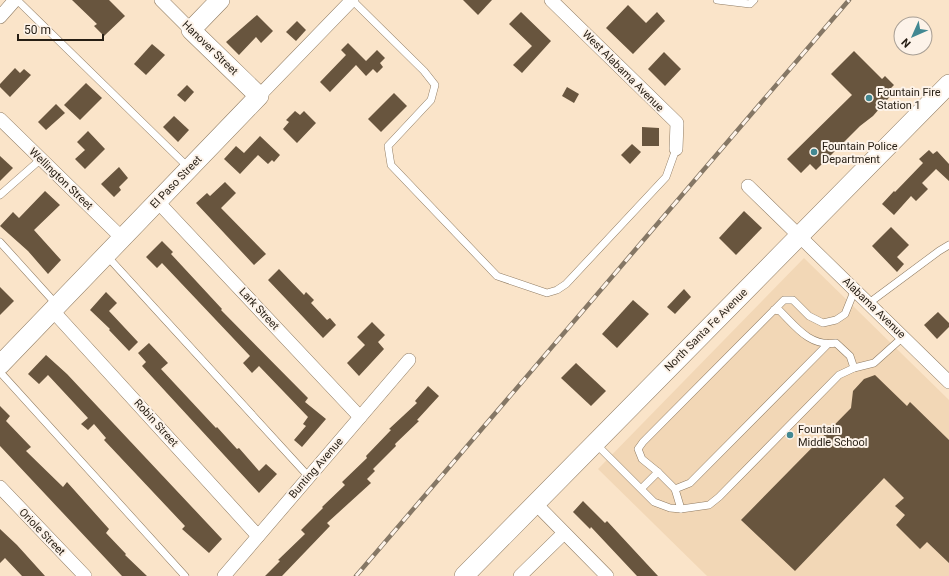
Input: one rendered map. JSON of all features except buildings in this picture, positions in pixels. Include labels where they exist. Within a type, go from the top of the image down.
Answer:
[{"type":"main road","points":[[191,30],[220,0]]},
{"type":"main road","name":"Hanover Street","points":[[191,30],[259,96]]},
{"type":"main road","name":"North Santa Fe Avenue","points":[[464,576],[536,504],[594,442],[949,84]]},
{"type":"main road","name":"El Paso Street","points":[[0,364],[259,96]]},
{"type":"street","points":[[0,17],[16,0]]},
{"type":"street","name":"Hanover Street","points":[[161,0],[191,30]]},
{"type":"street","name":"El Paso Street","points":[[259,96],[352,0]]},
{"type":"street","name":"West Alabama Avenue","points":[[551,0],[677,123],[676,148]]},
{"type":"street","name":"Wellington Street","points":[[0,119],[122,238]]},
{"type":"street","name":"Alabama Avenue","points":[[748,186],[949,382]]},
{"type":"street","name":"Lark Street","points":[[157,202],[360,417]]},
{"type":"street","name":"Robin Street","points":[[55,308],[258,536]]},
{"type":"street","name":"Bunting Avenue","points":[[224,576],[409,360]]},
{"type":"street","name":"Oriole Street","points":[[0,487],[85,576]]},
{"type":"street","points":[[536,504],[607,576]]},
{"type":"street","points":[[520,576],[564,533]]},
{"type":"lane","points":[[16,0],[190,168]]},
{"type":"lane","points":[[352,0],[424,71],[435,85],[431,100],[388,146],[390,165],[497,276],[547,293],[557,290],[566,284],[666,177],[676,148]]},
{"type":"lane","points":[[717,0],[750,4],[754,0]]},
{"type":"lane","points":[[0,195],[41,159]]},
{"type":"lane","points":[[0,242],[55,308]]},
{"type":"lane","points":[[869,303],[949,245]]},
{"type":"lane","points":[[106,255],[309,477]]},
{"type":"lane","points":[[681,509],[676,489],[642,459],[638,449],[643,442],[784,300],[793,300],[810,316],[823,323],[836,320],[845,314],[855,289]]},
{"type":"lane","points":[[774,310],[780,311],[805,336],[816,342],[828,344],[836,343],[850,356],[854,368]]},
{"type":"lane","points":[[594,442],[642,488],[654,502],[670,508],[681,509],[710,505],[719,498],[839,375],[854,368],[874,362],[903,337]]},
{"type":"lane","points":[[676,489],[690,483],[828,344]]},
{"type":"lane","points":[[0,372],[185,576]]},
{"type":"lane","points":[[642,488],[658,472]]},
{"type":"shaded area","name":"Fountain Middle School","points":[[804,258],[949,400],[949,576],[707,576],[598,469]]},
{"type":"railway","points":[[356,576],[849,0]]},
{"type":"place","name":"Fountain Fire Station 1","points":[[869,98]]},
{"type":"place","name":"Fountain Police Department","points":[[814,152]]},
{"type":"place","name":"Fountain Middle School","points":[[790,435]]}]
